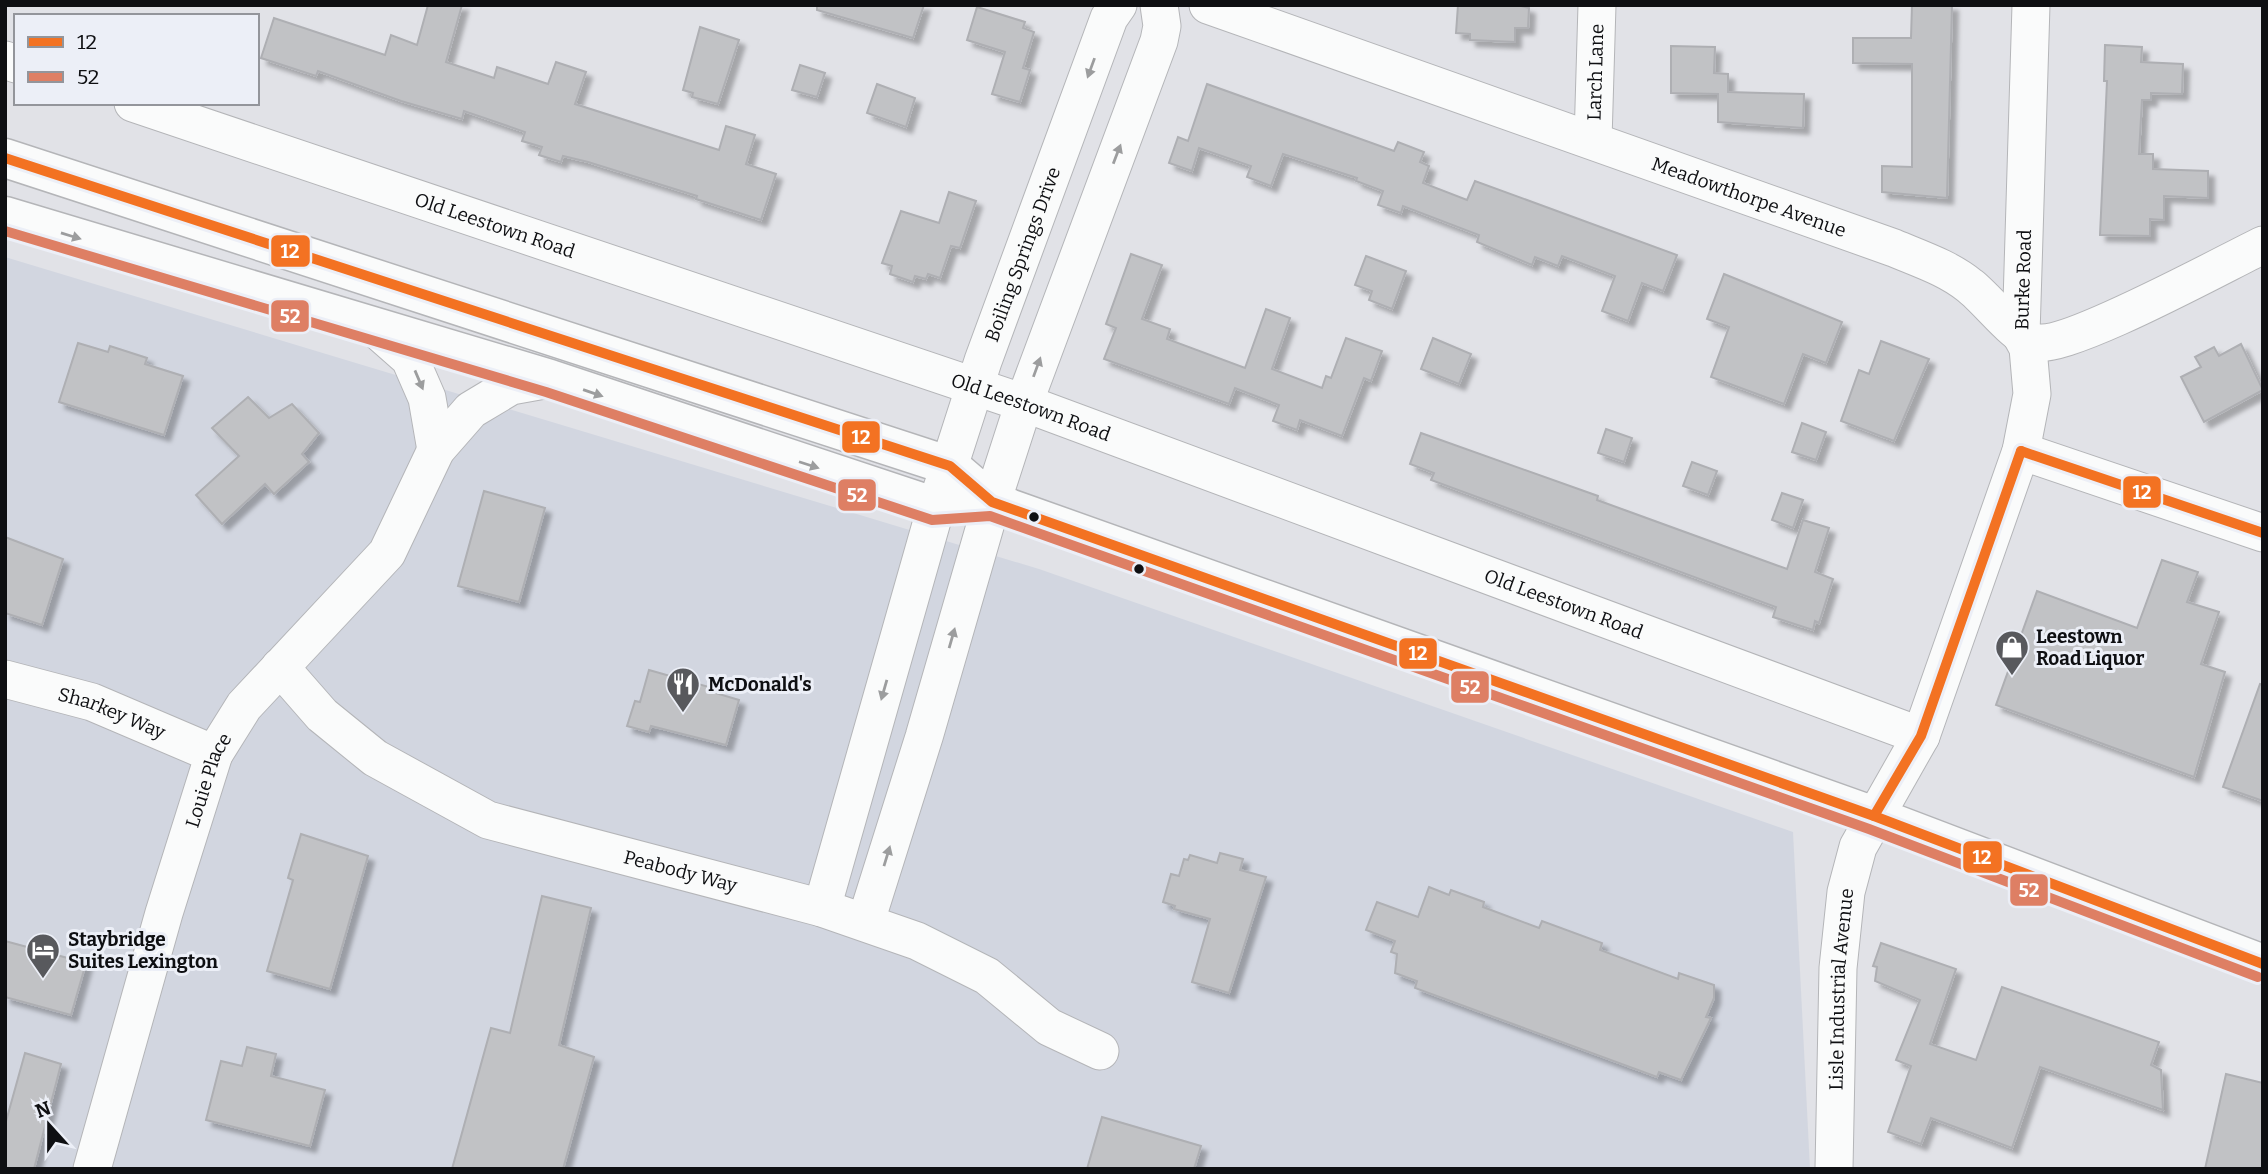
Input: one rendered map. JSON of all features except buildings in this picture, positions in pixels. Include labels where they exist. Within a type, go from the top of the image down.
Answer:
[{"type":"main road","points":[[5,158],[950,466],[992,502],[1874,816],[2263,964]]},
{"type":"main road","points":[[5,216],[550,379],[936,507],[992,502]]},
{"type":"street","name":"Boiling Springs Drive","points":[[822,908],[936,507],[975,387],[1110,18],[1118,5]]},
{"type":"street","points":[[866,921],[1024,403],[1159,41],[1162,26],[1159,5]]},
{"type":"street","name":"Meadowthorpe Avenue","points":[[1208,5],[1593,140],[1940,267],[1968,284],[2021,335]]},
{"type":"street","name":"Larch Lane","points":[[1593,140],[1597,5]]},
{"type":"street","name":"Burke Road","points":[[1874,816],[1920,736],[2021,451],[2032,394],[2028,348],[2021,335],[2031,5]]},
{"type":"street","name":"Old Leestown Road","points":[[139,105],[1024,403],[1920,736]]},
{"type":"street","points":[[2021,335],[2034,342],[2047,342],[2085,331],[2263,245]]},
{"type":"street","points":[[376,329],[410,359],[427,398],[436,450]]},
{"type":"street","name":"Louie Place","points":[[93,1169],[164,913],[214,754],[244,706],[387,553],[436,450],[471,410],[511,386],[550,379]]},
{"type":"street","points":[[2021,451],[2263,533]]},
{"type":"street","name":"Peabody Way","points":[[280,667],[323,715],[375,758],[488,820],[822,908],[918,940],[987,976],[1049,1027],[1100,1051]]},
{"type":"street","name":"Sharkey Way","points":[[5,678],[92,702],[214,754]]},
{"type":"street","name":"Lisle Industrial Avenue","points":[[1834,1169],[1838,968],[1846,892],[1858,847],[1874,816]]},
{"type":"shaded area","points":[[5,257],[1039,569],[1793,832],[1810,1169],[5,1169]]},
{"type":"transit line","name":"12","points":[[5,158],[950,466],[992,502],[1874,816],[2263,964]]},
{"type":"transit line","name":"52","points":[[5,231],[546,392],[932,520],[990,516],[1869,829],[2258,977]]},
{"type":"transit line","name":"12","points":[[2021,451],[2263,533]]},
{"type":"transit line","name":"12","points":[[1874,816],[1921,736],[2021,451]]},
{"type":"place","name":"Leestown Road Liquor","points":[[2012,677]]},
{"type":"place","name":"McDonald's","points":[[683,714]]},
{"type":"place","name":"Staybridge Suites Lexington","points":[[43,980]]}]
